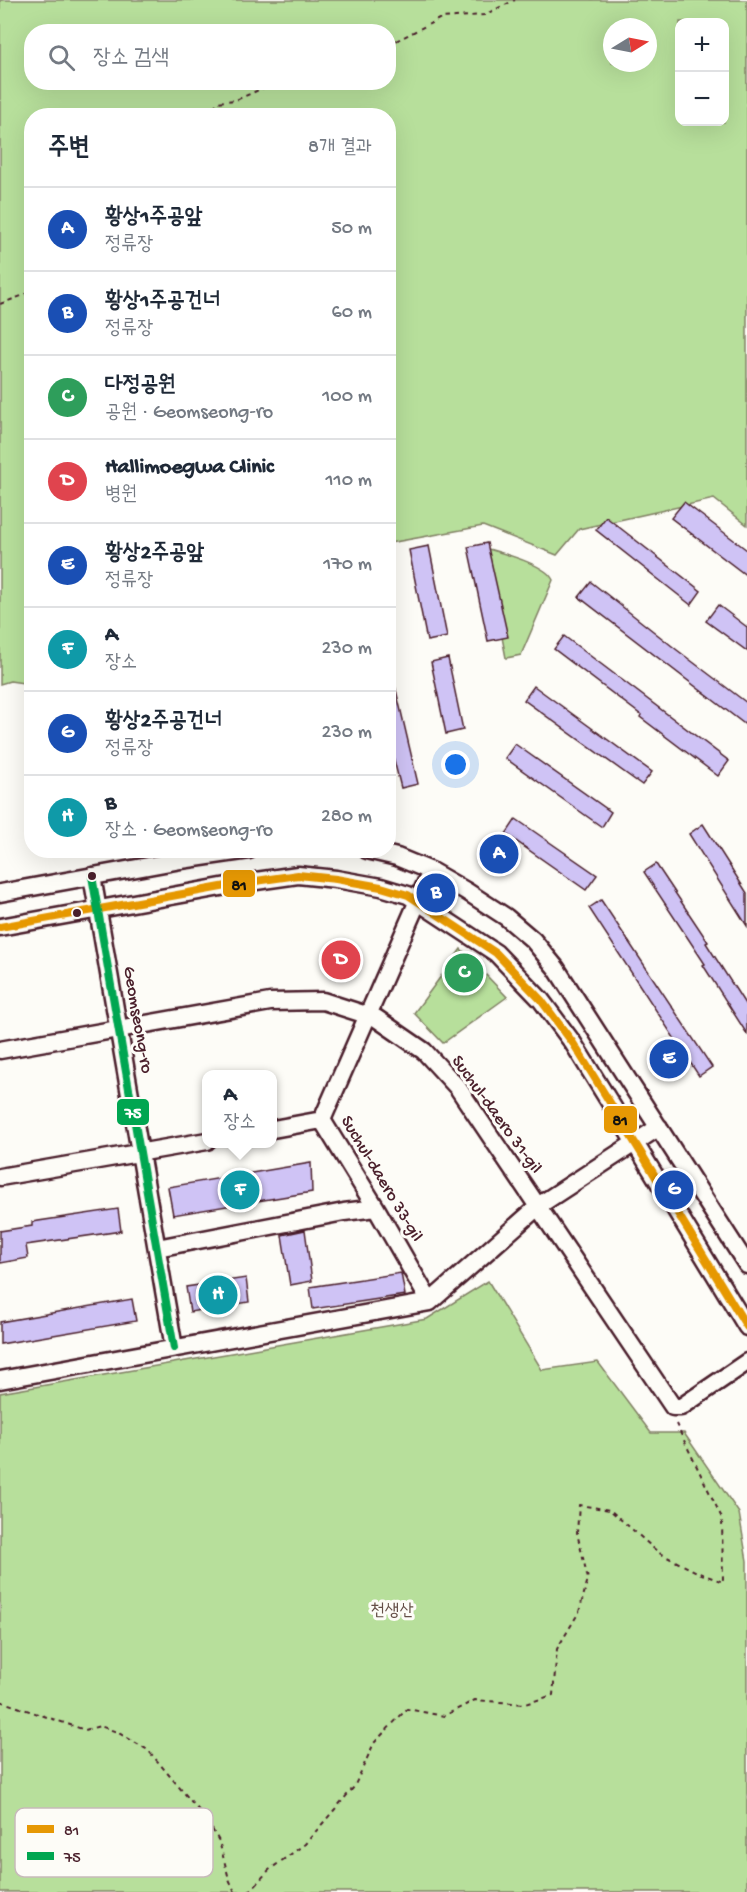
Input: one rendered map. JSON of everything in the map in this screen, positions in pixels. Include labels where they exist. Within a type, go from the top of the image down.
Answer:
[{"type":"street","points":[[396,857],[431,871],[506,917],[533,940],[556,968],[747,1265]]},
{"type":"street","points":[[0,893],[195,858]]},
{"type":"street","points":[[322,1120],[431,871]]},
{"type":"street","name":"Geomseong-ro","points":[[92,876],[174,1348]]},
{"type":"street","points":[[0,927],[249,882],[297,876],[336,879],[381,887],[408,895],[496,953],[541,1000],[573,1043],[747,1327]]},
{"type":"street","name":"Suchul-daero 31-gil","points":[[0,1050],[270,1002],[323,1001],[376,1018],[424,1051],[451,1081],[673,1407],[681,1407],[747,1362]]},
{"type":"street","name":"Suchul-daero 33-gil","points":[[277,1128],[322,1120],[430,1302]]},
{"type":"street","points":[[0,1380],[430,1302],[538,1207],[659,1128]]},
{"type":"street","points":[[0,1178],[202,1142]]},
{"type":"street","points":[[157,1248],[344,1212],[376,1208]]},
{"type":"path","points":[[396,41],[441,18],[483,15],[515,0]]},
{"type":"path","points":[[214,108],[217,102],[236,100],[259,90]]},
{"type":"path","points":[[0,304],[24,295]]},
{"type":"path","points":[[249,1892],[269,1870],[305,1844],[354,1787],[374,1743],[407,1709],[444,1716],[475,1700],[525,1704],[553,1695],[557,1649],[579,1611],[588,1579],[577,1533],[579,1505],[610,1510],[659,1553],[723,1582],[723,1518],[676,1423],[669,1415]]},
{"type":"path","points":[[0,1701],[85,1730],[100,1726],[117,1732],[148,1750],[197,1808]]},
{"type":"path","points":[[213,1831],[219,1841],[229,1879],[235,1892]]},
{"type":"green space","points":[[0,0],[747,0],[747,525],[714,499],[579,529],[557,555],[483,526],[396,542],[396,108],[24,108],[24,683],[10,681],[0,684]]},
{"type":"green space","points":[[485,548],[533,564],[549,574],[553,580],[521,655],[506,658]]},
{"type":"green space","points":[[461,949],[507,997],[443,1043],[414,1013]]},
{"type":"green space","name":"천생산","points":[[488,1281],[542,1370],[598,1362],[651,1433],[684,1433],[739,1513],[747,1561],[747,1892],[0,1892],[0,1393],[427,1319]]},
{"type":"building","points":[[684,502],[747,550],[747,576],[671,518]]},
{"type":"building","points":[[606,517],[701,591],[691,605],[596,530]]},
{"type":"building","points":[[487,543],[508,637],[488,641],[468,547]]},
{"type":"building","points":[[429,546],[447,637],[427,641],[409,550]]},
{"type":"building","points":[[591,582],[747,703],[747,726],[579,597]]},
{"type":"building","points":[[718,605],[747,627],[747,651],[706,621]]},
{"type":"building","points":[[564,636],[729,761],[718,776],[554,649]]},
{"type":"building","points":[[448,658],[463,730],[446,734],[431,662]]},
{"type":"building","points":[[534,686],[652,772],[642,785],[524,700]]},
{"type":"building","points":[[396,690],[418,784],[401,788],[396,768]]},
{"type":"building","points":[[515,744],[611,812],[602,827],[505,758]]},
{"type":"building","points":[[516,819],[597,875],[586,890],[506,834]]},
{"type":"building","points":[[703,824],[747,893],[747,926],[689,834]]},
{"type":"building","points":[[656,864],[708,942],[706,943],[747,1007],[747,1034],[703,965],[705,964],[644,872]]},
{"type":"building","points":[[601,900],[712,1067],[699,1076],[589,908]]},
{"type":"building","points":[[311,1163],[312,1192],[173,1215],[168,1187]]},
{"type":"building","points":[[118,1209],[121,1231],[26,1245],[28,1258],[0,1263],[0,1231],[32,1226],[32,1222]]},
{"type":"building","points":[[305,1230],[312,1281],[290,1285],[282,1235]]},
{"type":"building","points":[[401,1273],[405,1295],[313,1309],[310,1287]]},
{"type":"building","points":[[246,1278],[249,1302],[190,1312],[186,1287]]},
{"type":"building","points":[[132,1299],[136,1321],[0,1344],[0,1322]]},
{"type":"transit line","name":"81","points":[[0,927],[298,875],[381,887],[408,895],[496,953],[541,1000],[573,1043],[747,1327]]},
{"type":"transit line","name":"75","points":[[92,876],[174,1348]]},
{"type":"place","name":"황상1주공앞","points":[[499,854]]},
{"type":"place","name":"황상1주공건너","points":[[436,893]]},
{"type":"place","name":"Hallimoegwa Clinic","points":[[341,960]]},
{"type":"place","name":"다정공원","points":[[464,973]]},
{"type":"place","name":"황상2주공앞","points":[[669,1059]]},
{"type":"place","name":"A","points":[[240,1190]]},
{"type":"place","name":"황상2주공건너","points":[[674,1190]]},
{"type":"place","name":"B","points":[[218,1295]]}]
